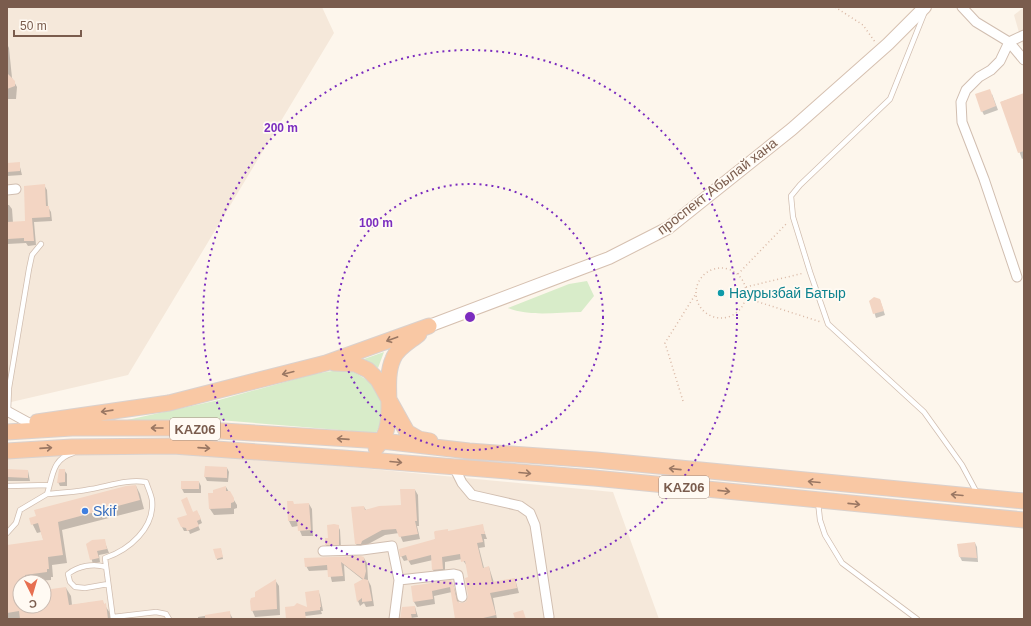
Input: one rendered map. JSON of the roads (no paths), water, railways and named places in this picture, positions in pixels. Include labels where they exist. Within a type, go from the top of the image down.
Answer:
[{"type":"highway","points":[[7,428],[29,423],[169,403],[326,363],[429,326]]},
{"type":"highway","points":[[343,458],[373,451],[382,441],[387,425],[389,374],[392,359],[399,350],[429,326]]},
{"type":"highway","points":[[326,363],[355,364],[368,370],[378,380],[407,432],[419,439],[462,448],[469,451]]},
{"type":"highway","name":"KАZ06","points":[[7,432],[72,428],[174,428],[382,441],[469,451],[596,460],[1024,501]]},
{"type":"highway","name":"KАZ06","points":[[7,451],[83,447],[173,446],[454,467],[1024,520]]},
{"type":"main road","name":"проспект Абылай хана","points":[[429,326],[610,258],[668,228],[792,128],[882,49],[926,7]]},
{"type":"street","points":[[962,7],[976,22],[1009,42],[1024,60]]},
{"type":"street","points":[[1017,277],[984,179],[962,122],[961,102],[970,86],[1000,61],[1009,42],[1024,35]]},
{"type":"street","points":[[7,412],[29,423]]},
{"type":"street","points":[[454,467],[462,483],[472,495],[520,506],[530,513],[535,525],[549,617]]},
{"type":"street","points":[[323,551],[362,550],[392,546],[399,580],[394,619]]},
{"type":"street","points":[[399,580],[454,574],[458,575],[462,597]]},
{"type":"lane","points":[[926,7],[890,99],[800,185],[791,196],[793,216],[828,324],[924,412],[962,465],[980,497]]},
{"type":"lane","points":[[7,412],[9,388],[32,254],[41,244]]},
{"type":"lane","points":[[47,494],[52,470],[60,460],[83,447]]},
{"type":"lane","points":[[7,533],[16,523],[20,510],[47,494],[91,489],[124,482],[146,482],[152,501],[150,514],[142,533],[135,542],[105,558],[88,566],[74,570],[68,574],[70,582],[75,587],[85,588],[108,584]]},
{"type":"lane","points":[[7,486],[49,486]]},
{"type":"lane","points":[[818,500],[820,520],[825,535],[842,563],[917,619]]},
{"type":"lane","points":[[105,558],[113,618],[156,612],[166,614],[169,619]]},
{"type":"lane","points":[[88,566],[99,565],[106,567]]},
{"type":"place","name":"Наурызбай Батыр","points":[[721,293]]},
{"type":"place","name":"Skif","points":[[85,511]]}]
